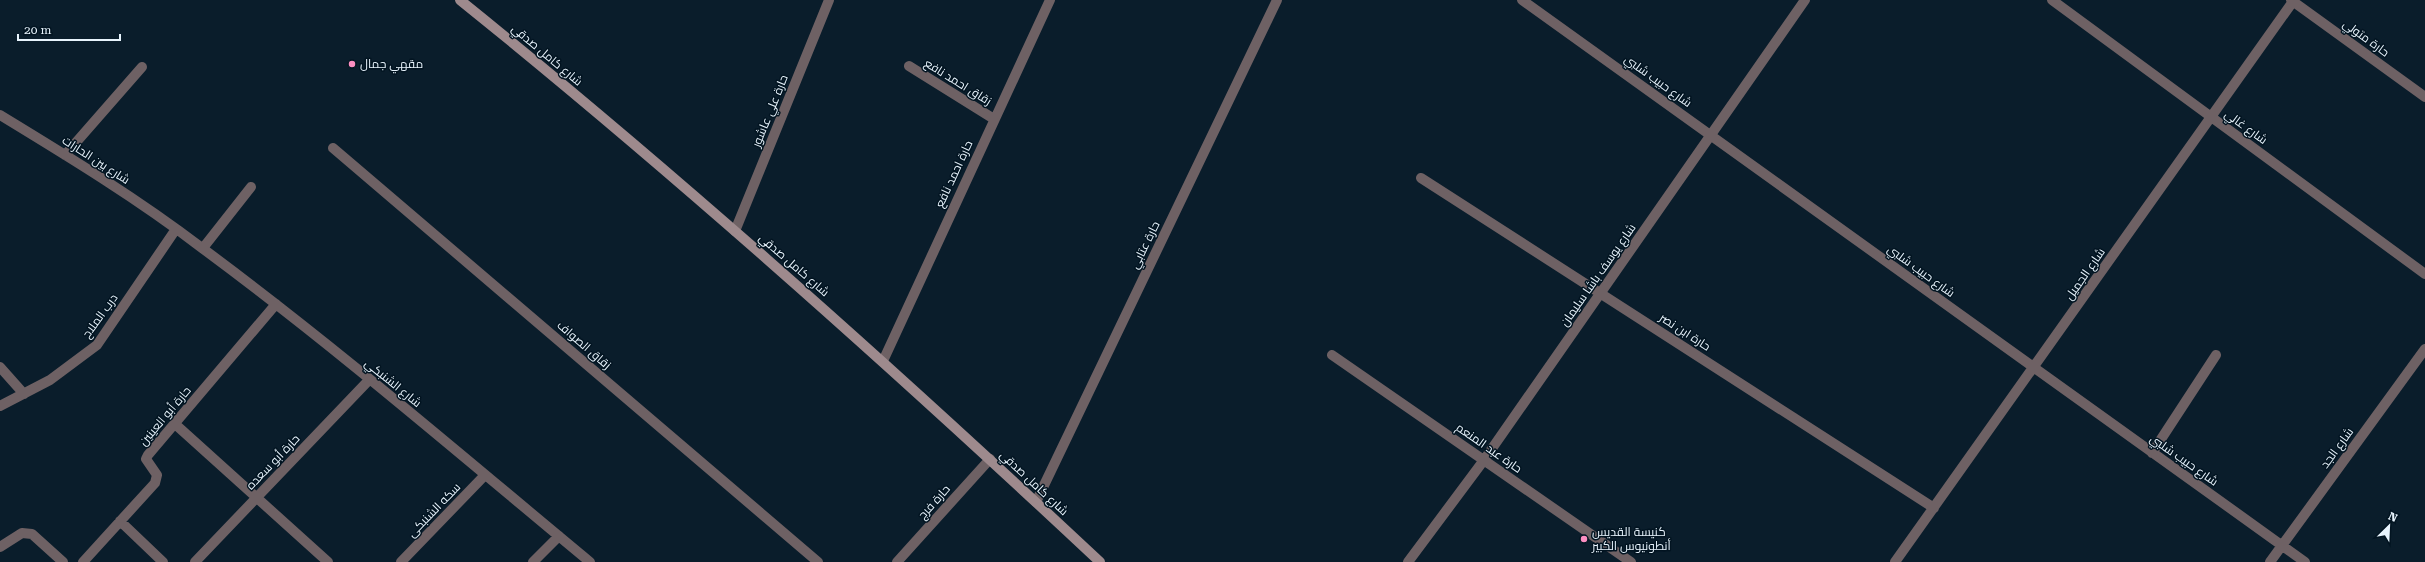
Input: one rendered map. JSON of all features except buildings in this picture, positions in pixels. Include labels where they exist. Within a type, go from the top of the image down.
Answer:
[{"type":"main road","name":"شارع كامل صدقي","points":[[460,0],[736,231],[883,361],[1100,562]]},
{"type":"street","name":"حارة علي عاشور","points":[[736,231],[829,0]]},
{"type":"street","name":"حارة احمد نافع","points":[[883,361],[1050,0]]},
{"type":"street","name":"حارة عتابي","points":[[1036,502],[1277,0]]},
{"type":"street","name":"شارع حبيب شلبي","points":[[1522,0],[2305,562]]},
{"type":"street","name":"شارع يوسف باشا سليمان","points":[[1408,562],[1484,460],[1805,0]]},
{"type":"street","name":"شارع غالي","points":[[2052,0],[2425,274]]},
{"type":"street","name":"شارع الجميل","points":[[1895,562],[2212,117],[2293,0]]},
{"type":"street","name":"حارة متولي","points":[[2293,0],[2425,97]]},
{"type":"street","name":"زقاق احمد نافع","points":[[909,66],[994,119]]},
{"type":"street","points":[[65,155],[142,67]]},
{"type":"street","name":"شارع بين الحارات","points":[[0,115],[65,155],[176,229]]},
{"type":"street","name":"زقاق الصواف","points":[[334,148],[818,562]]},
{"type":"street","name":"حارة ابن نصر","points":[[1422,178],[1934,508]]},
{"type":"street","points":[[203,248],[251,187]]},
{"type":"street","name":"شارع الشنبكي","points":[[176,229],[276,304],[590,562]]},
{"type":"street","name":"درب الملاح","points":[[0,406],[50,380],[98,345],[176,229]]},
{"type":"street","name":"حارة أبو العينين","points":[[82,562],[155,483],[157,475],[146,459],[276,304]]},
{"type":"street","name":"شارع الجد","points":[[2270,562],[2425,349]]},
{"type":"street","name":"حارة عبد المنعم","points":[[1332,355],[1631,562]]},
{"type":"street","points":[[2152,453],[2216,356]]},
{"type":"street","points":[[0,367],[24,394]]},
{"type":"street","name":"حارة أبو سعده","points":[[196,562],[369,380]]},
{"type":"street","points":[[175,424],[328,562]]},
{"type":"street","name":"حارة فرج","points":[[897,562],[990,459]]},
{"type":"street","name":"سكه الشنبكى","points":[[401,562],[485,475]]},
{"type":"street","points":[[120,521],[162,562]]},
{"type":"street","points":[[0,547],[22,533],[32,534],[63,562]]},
{"type":"street","points":[[533,562],[559,536]]},
{"type":"place","name":"مقهي جمال","points":[[352,64]]},
{"type":"place","name":"كنيسة القديس أنطونيوس الكبير","points":[[1584,539]]}]
